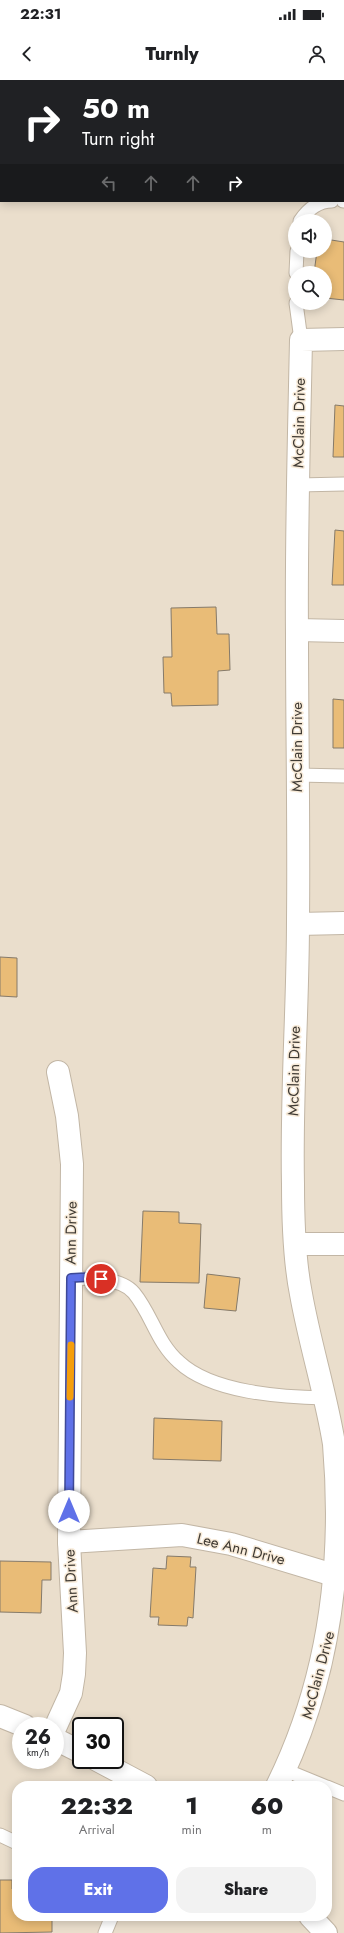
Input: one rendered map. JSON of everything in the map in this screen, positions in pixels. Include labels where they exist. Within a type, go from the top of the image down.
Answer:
[{"type":"street","points":[[301,340],[344,339]]},
{"type":"street","name":"McClain Drive","points":[[281,1778],[307,1719],[327,1651],[340,1577],[341,1509],[334,1446],[325,1398],[300,1289],[293,1185],[293,1084],[298,924],[296,630],[301,340]]},
{"type":"street","points":[[296,630],[344,631]]},
{"type":"street","points":[[298,924],[344,923]]},
{"type":"street","name":"Ann Drive","points":[[58,1072],[67,1116],[72,1164],[69,1542],[75,1653],[71,1693],[60,1717]]},
{"type":"street","points":[[296,1244],[344,1244]]},
{"type":"street","name":"Lee Ann Drive","points":[[69,1542],[182,1535],[231,1544],[340,1577]]},
{"type":"street","points":[[0,1716],[12,1721]]},
{"type":"street","points":[[113,1769],[135,1781]]},
{"type":"street","points":[[315,1921],[326,1933]]},
{"type":"lane","points":[[305,214],[310,208],[322,202]]},
{"type":"lane","points":[[297,310],[301,340]]},
{"type":"lane","points":[[298,484],[344,484]]},
{"type":"lane","points":[[297,775],[344,776]]},
{"type":"lane","points":[[71,1278],[89,1277],[114,1281],[134,1292],[163,1345],[179,1363],[203,1378],[235,1388],[282,1397],[325,1398]]},
{"type":"lane","points":[[281,1778],[297,1781]]},
{"type":"lane","points":[[332,1789],[344,1794]]},
{"type":"lane","points":[[0,1835],[12,1841]]},
{"type":"lane","points":[[105,1933],[110,1921]]},
{"type":"building","points":[[332,240],[344,242],[344,300],[332,299],[332,266],[315,266],[316,258],[332,258]]},
{"type":"building","points":[[335,405],[344,406],[344,457],[333,457]]},
{"type":"building","points":[[335,530],[344,531],[344,585],[332,585]]},
{"type":"building","points":[[216,607],[217,634],[229,634],[230,670],[218,671],[218,705],[172,706],[171,693],[164,693],[163,657],[172,657],[171,608]]},
{"type":"building","points":[[333,699],[344,700],[344,748],[333,748]]},
{"type":"building","points":[[0,957],[17,958],[17,997],[0,996]]},
{"type":"building","points":[[143,1211],[179,1212],[179,1223],[201,1224],[199,1283],[140,1282]]},
{"type":"building","points":[[207,1274],[240,1278],[236,1311],[204,1308]]},
{"type":"building","points":[[154,1418],[222,1421],[221,1461],[153,1459]]},
{"type":"building","points":[[167,1556],[191,1557],[190,1567],[196,1567],[193,1618],[188,1617],[187,1626],[158,1625],[159,1617],[150,1617],[153,1568],[166,1569]]},
{"type":"building","points":[[0,1561],[51,1562],[51,1580],[42,1580],[41,1613],[0,1612]]},
{"type":"building","points":[[0,1880],[12,1880],[12,1921],[52,1921],[52,1932],[0,1933]]},
{"type":"slow traffic","points":[[70,1397],[71,1345]]},
{"type":"route","points":[[69,1511],[71,1278],[89,1277],[101,1279]]}]
